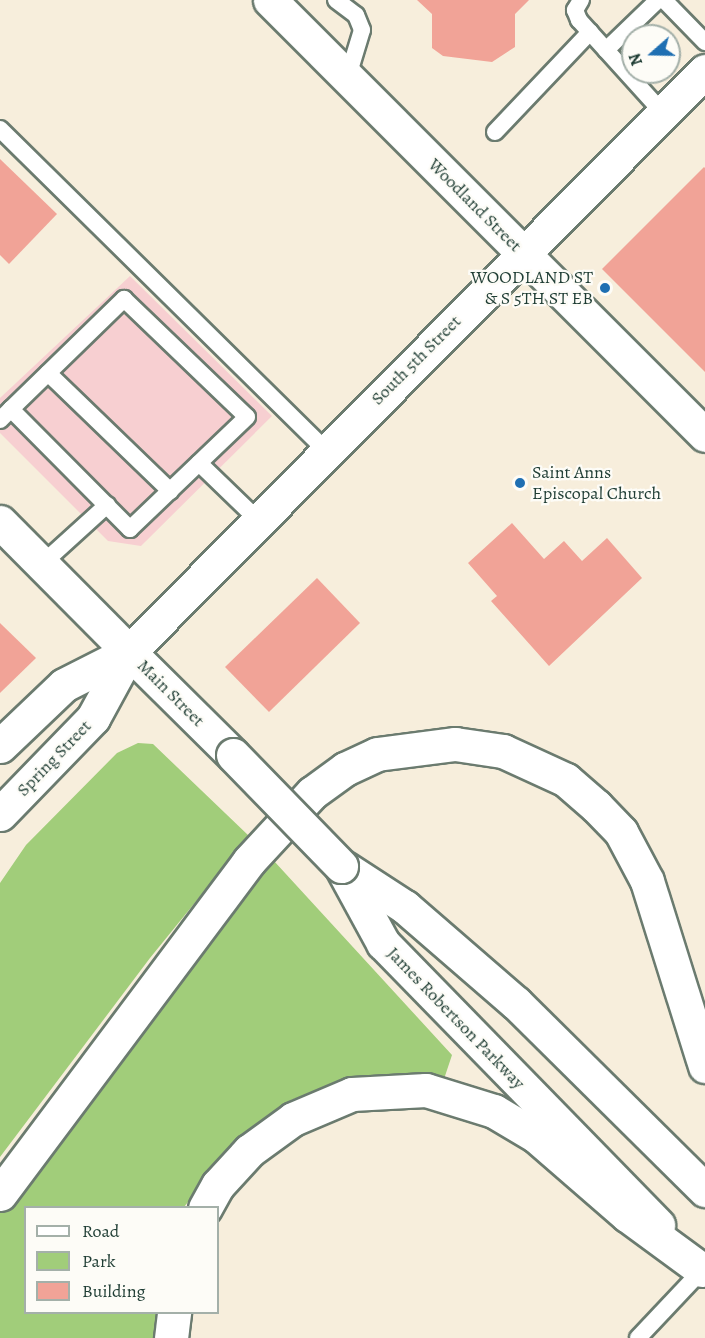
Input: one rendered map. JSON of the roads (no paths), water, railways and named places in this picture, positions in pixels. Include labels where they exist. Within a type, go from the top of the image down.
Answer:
[{"type":"main road","name":"Woodland Street","points":[[270,0],[705,435]]},
{"type":"main road","name":"South 5th Street","points":[[129,652],[705,71]]},
{"type":"main road","name":"Main Street","points":[[0,522],[341,866]]},
{"type":"main road","points":[[0,746],[64,685],[129,652]]},
{"type":"main road","name":"Spring Street","points":[[0,813],[93,718],[129,652]]},
{"type":"main road","points":[[0,1194],[249,861],[312,793],[345,769],[377,754],[455,744],[503,751],[566,780],[596,806],[621,832],[647,881],[705,1066]]},
{"type":"main road","points":[[341,866],[405,908],[516,1003],[705,1190]]},
{"type":"main road","name":"James Robertson Parkway","points":[[341,866],[383,943],[704,1271]]},
{"type":"main road","points":[[207,1206],[218,1185],[249,1151],[293,1119],[352,1094],[426,1090],[494,1111],[536,1136],[627,1215],[704,1271]]},
{"type":"main road","points":[[171,1338],[174,1314]]},
{"type":"lane","points":[[336,0],[356,15],[362,30],[348,76]]},
{"type":"lane","points":[[606,50],[658,0]]},
{"type":"lane","points":[[664,0],[705,42]]},
{"type":"lane","points":[[578,5],[590,32],[663,113]]},
{"type":"lane","points":[[495,132],[590,32]]},
{"type":"lane","points":[[0,129],[327,451]]},
{"type":"lane","points":[[124,299],[247,417],[130,529],[107,505],[95,485],[42,431],[6,414],[124,299]]},
{"type":"lane","points":[[48,372],[70,403],[125,456],[170,491]]},
{"type":"lane","points":[[199,463],[258,520]]},
{"type":"lane","points":[[42,564],[107,505]]},
{"type":"lane","points":[[638,1338],[704,1271]]},
{"type":"place","name":"WOODLAND ST & S 5TH ST EB","points":[[605,288]]},
{"type":"place","name":"Saint Anns Episcopal Church","points":[[520,483]]}]
